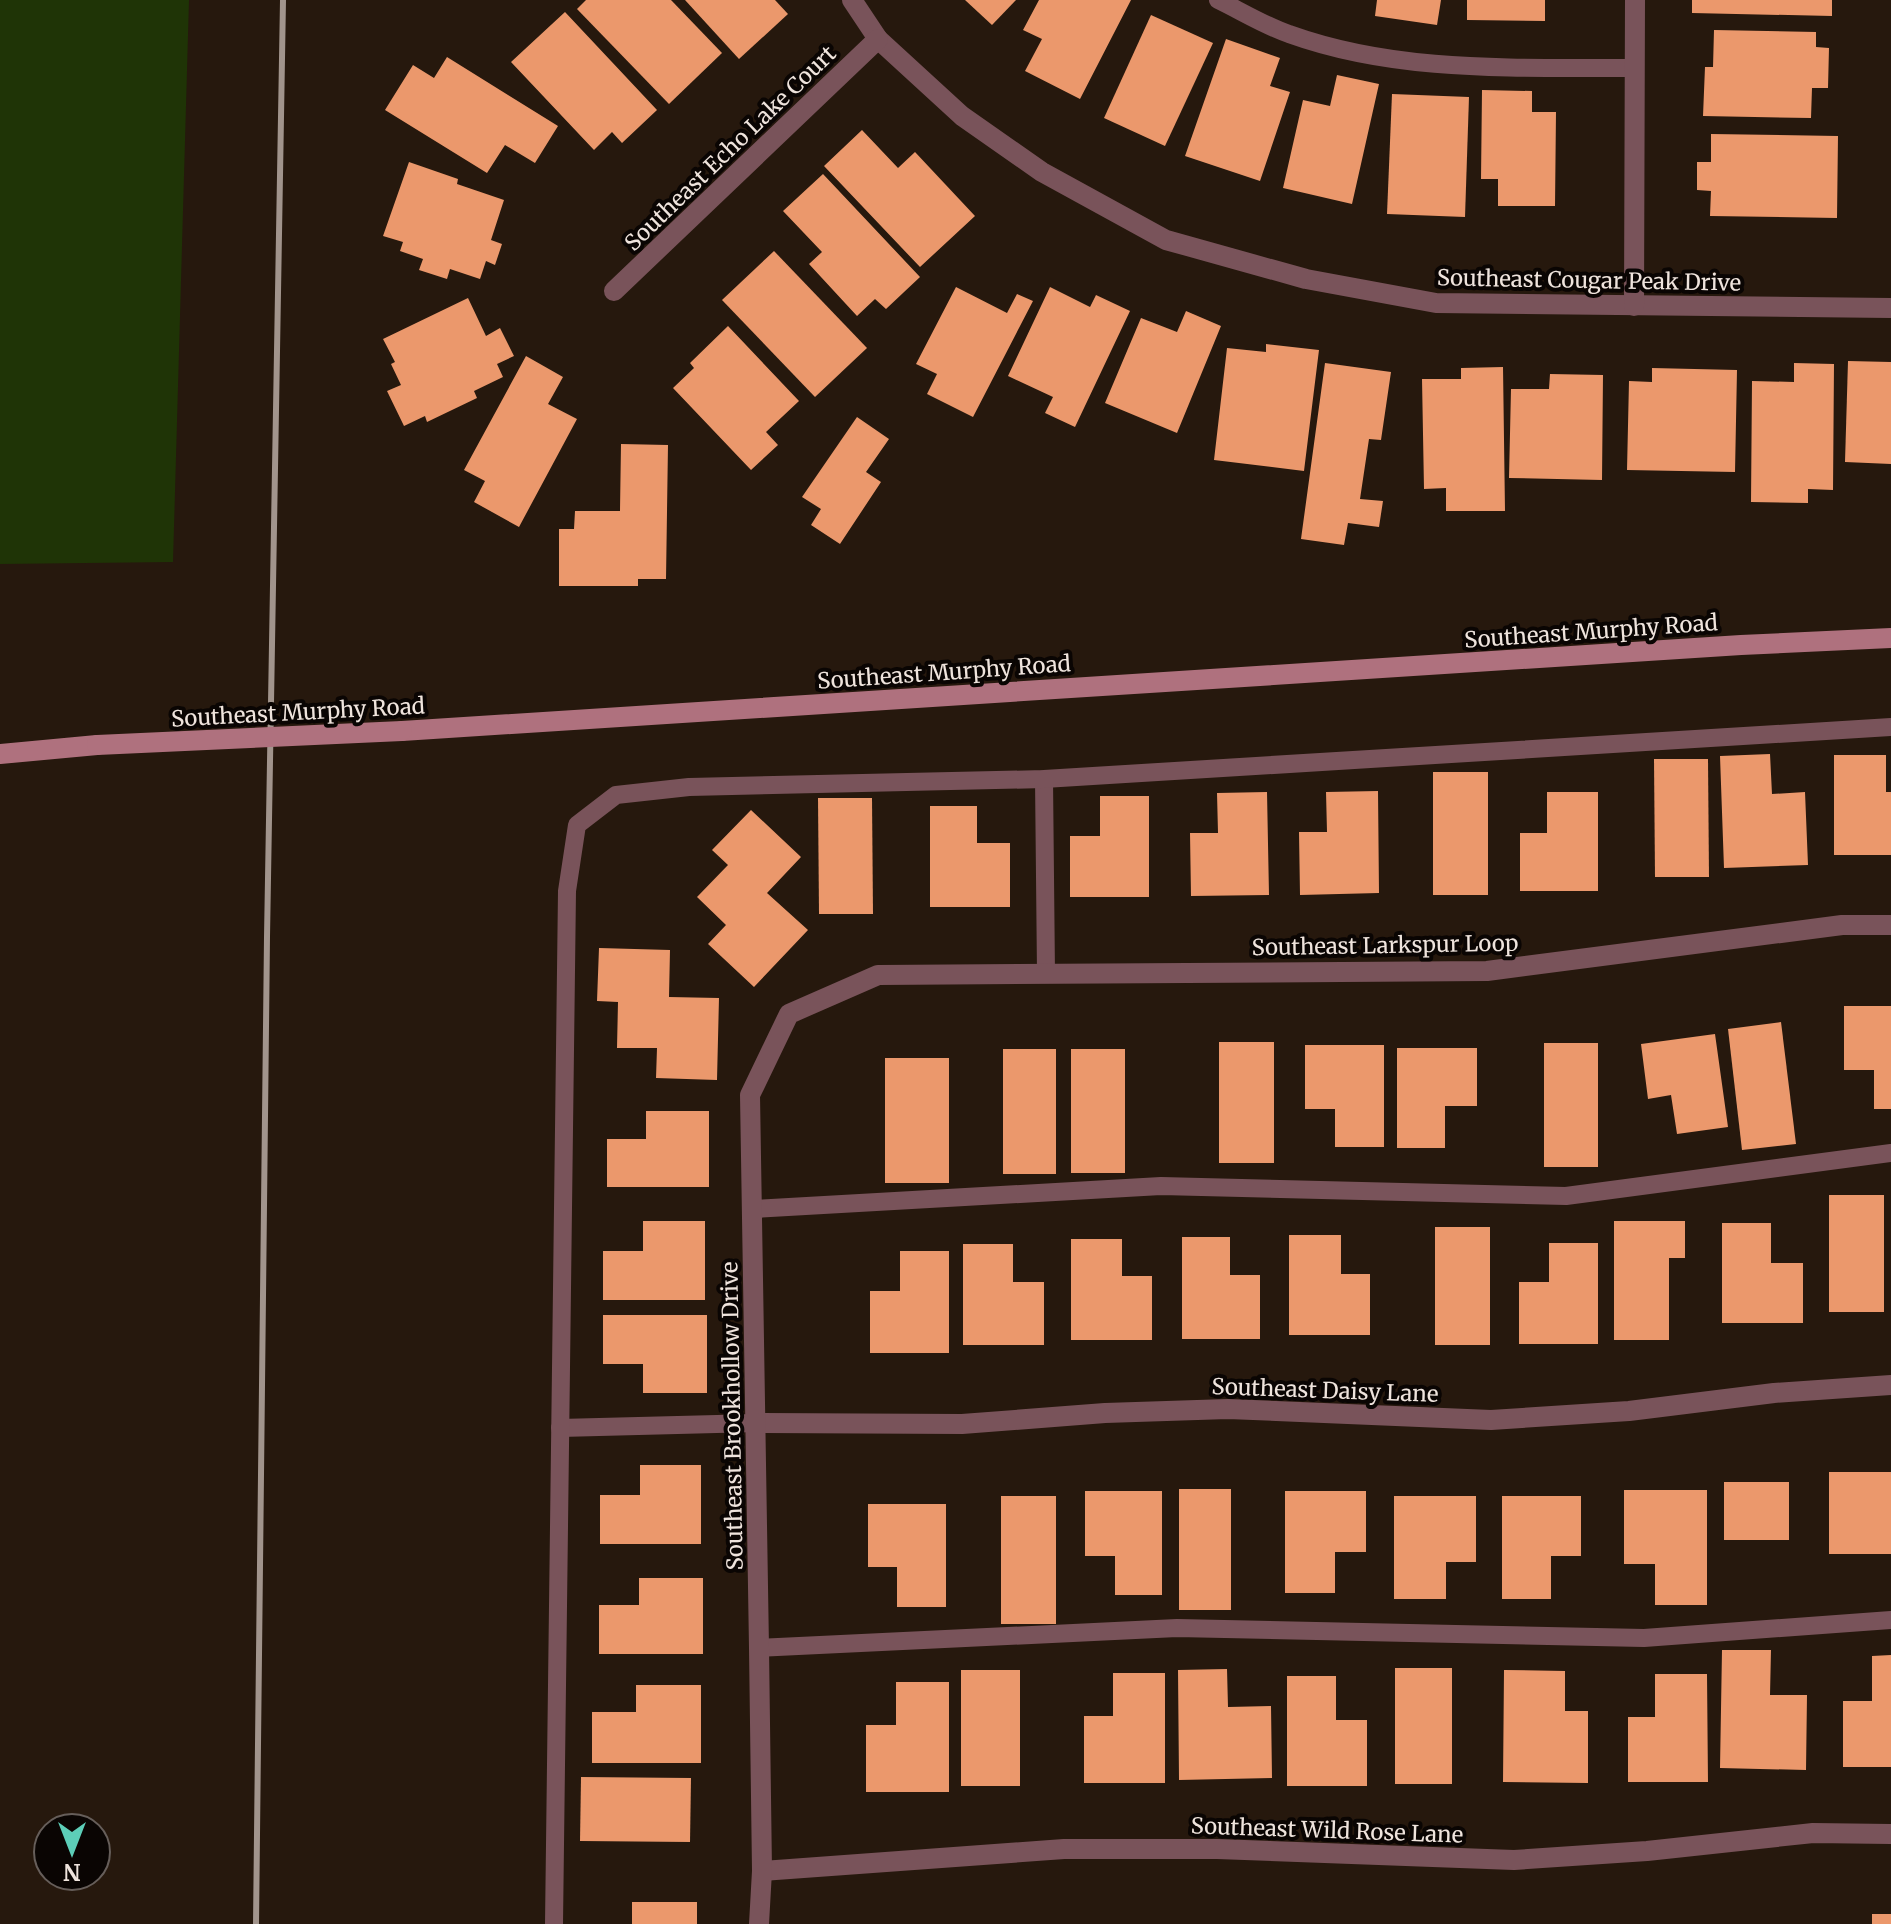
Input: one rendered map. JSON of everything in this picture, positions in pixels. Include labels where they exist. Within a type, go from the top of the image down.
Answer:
[{"type":"main road","name":"Southeast Murphy Road","points":[[0,754],[97,745],[402,731],[1891,638]]},
{"type":"street","name":"Southeast Cougar Peak Drive","points":[[852,0],[878,39],[962,116],[1042,172],[1166,240],[1306,279],[1436,303],[1891,308]]},
{"type":"street","points":[[1634,306],[1635,0]]},
{"type":"street","name":"Southeast Echo Lake Court","points":[[614,291],[878,39]]},
{"type":"street","name":"Southeast Larkspur Loop","points":[[878,975],[1487,971],[1842,925],[1891,925]]},
{"type":"street","name":"Southeast Brookhollow Drive","points":[[759,1924],[762,1871],[750,1095],[789,1014],[878,975]]},
{"type":"street","name":"Southeast Daisy Lane","points":[[756,1423],[962,1424],[1105,1413],[1228,1409],[1491,1420],[1629,1411],[1774,1393],[1891,1385]]},
{"type":"street","name":"Southeast Wild Rose Lane","points":[[762,1871],[1064,1849],[1217,1849],[1514,1860],[1647,1851],[1813,1833],[1891,1834]]},
{"type":"lane","points":[[1218,0],[1288,34],[1363,55],[1456,67],[1634,68]]},
{"type":"lane","points":[[554,1924],[567,891],[577,825],[616,795],[689,787],[1044,779],[1891,727]]},
{"type":"lane","points":[[1044,779],[1046,974]]},
{"type":"lane","points":[[753,1209],[1161,1186],[1566,1196],[1891,1153]]},
{"type":"lane","points":[[560,1428],[756,1423]]},
{"type":"lane","points":[[759,1648],[1177,1628],[1644,1638],[1891,1620]]},
{"type":"green space","points":[[0,0],[189,0],[173,562],[0,564]]},
{"type":"building","points":[[586,0],[671,0],[722,53],[669,104],[577,9]]},
{"type":"building","points":[[685,0],[775,0],[788,14],[739,59]]},
{"type":"building","points":[[965,0],[1016,0],[992,25]]},
{"type":"building","points":[[1039,0],[1131,0],[1080,99],[1025,71],[1042,39],[1023,30]]},
{"type":"building","points":[[1377,0],[1441,0],[1437,25],[1375,16]]},
{"type":"building","points":[[1467,0],[1545,0],[1545,21],[1467,20]]},
{"type":"building","points":[[1692,0],[1832,0],[1832,16],[1692,13]]},
{"type":"building","points":[[565,12],[657,110],[622,143],[612,132],[594,150],[511,62]]},
{"type":"building","points":[[1151,15],[1213,43],[1165,146],[1104,118]]},
{"type":"building","points":[[1714,30],[1816,32],[1816,47],[1829,48],[1828,88],[1812,88],[1811,118],[1703,116],[1705,67],[1713,67]]},
{"type":"building","points":[[1226,39],[1280,58],[1270,86],[1290,92],[1260,181],[1185,156]]},
{"type":"building","points":[[447,57],[558,126],[535,163],[505,145],[487,173],[385,110],[413,65],[434,78]]},
{"type":"building","points":[[1337,75],[1379,84],[1352,204],[1283,188],[1303,100],[1330,106]]},
{"type":"building","points":[[1482,90],[1532,91],[1532,112],[1556,112],[1555,206],[1498,206],[1498,179],[1481,179]]},
{"type":"building","points":[[1392,94],[1469,97],[1465,217],[1387,214]]},
{"type":"building","points":[[862,130],[898,168],[915,152],[975,216],[920,267],[824,166]]},
{"type":"building","points":[[1711,134],[1838,136],[1837,218],[1710,216],[1711,191],[1697,190],[1697,162],[1711,162]]},
{"type":"building","points":[[409,162],[458,179],[457,184],[504,200],[491,240],[502,244],[495,265],[486,261],[480,279],[450,269],[447,279],[419,270],[423,259],[400,251],[403,242],[383,236]]},
{"type":"building","points":[[823,174],[920,277],[886,309],[875,299],[857,316],[809,264],[822,252],[783,211]]},
{"type":"building","points":[[774,251],[867,348],[815,397],[722,300]]},
{"type":"building","points":[[956,287],[1007,313],[1017,294],[1033,301],[973,417],[927,394],[937,374],[916,364]]},
{"type":"building","points":[[1050,287],[1090,307],[1096,295],[1130,311],[1075,427],[1045,413],[1053,397],[1008,376]]},
{"type":"building","points":[[468,298],[486,336],[500,328],[514,356],[497,364],[503,377],[474,391],[477,398],[427,422],[425,416],[404,426],[387,391],[401,385],[391,364],[395,362],[383,339]]},
{"type":"building","points":[[1186,311],[1221,326],[1177,433],[1105,403],[1141,318],[1177,332]]},
{"type":"building","points":[[728,326],[799,401],[766,432],[778,445],[751,470],[673,388],[694,368],[690,363]]},
{"type":"building","points":[[1266,344],[1319,350],[1304,471],[1214,460],[1227,348],[1266,352]]},
{"type":"building","points":[[526,356],[563,377],[548,404],[577,419],[519,527],[474,502],[485,481],[464,470]]},
{"type":"building","points":[[1848,361],[1891,362],[1891,464],[1845,462]]},
{"type":"building","points":[[1325,363],[1391,372],[1381,440],[1369,439],[1360,499],[1383,501],[1379,527],[1348,523],[1344,545],[1301,539]]},
{"type":"building","points":[[1794,363],[1834,364],[1833,490],[1808,489],[1808,503],[1751,502],[1752,381],[1794,382]]},
{"type":"building","points":[[1503,367],[1505,511],[1446,511],[1446,488],[1424,489],[1422,379],[1461,379],[1461,368]]},
{"type":"building","points":[[1652,368],[1737,370],[1735,472],[1627,470],[1629,381],[1652,382]]},
{"type":"building","points":[[1550,374],[1603,375],[1602,480],[1509,478],[1511,389],[1549,389]]},
{"type":"building","points":[[857,417],[889,439],[866,472],[881,482],[840,544],[811,525],[821,509],[802,497]]},
{"type":"building","points":[[621,444],[668,445],[666,579],[638,579],[638,586],[559,586],[559,529],[574,529],[575,511],[620,511]]},
{"type":"building","points":[[1770,754],[1772,794],[1805,792],[1808,865],[1724,868],[1720,756]]},
{"type":"building","points":[[1834,755],[1886,755],[1886,792],[1891,792],[1891,855],[1834,855]]},
{"type":"building","points":[[1654,759],[1708,759],[1709,877],[1655,877]]},
{"type":"building","points":[[1433,772],[1488,772],[1488,895],[1433,895]]},
{"type":"building","points":[[1378,791],[1379,893],[1300,895],[1299,832],[1327,832],[1326,792]]},
{"type":"building","points":[[1267,792],[1269,895],[1191,896],[1190,833],[1218,833],[1217,793]]},
{"type":"building","points":[[1547,792],[1598,792],[1598,891],[1520,891],[1520,833],[1547,833]]},
{"type":"building","points":[[1100,796],[1149,796],[1149,897],[1070,897],[1070,836],[1100,836]]},
{"type":"building","points":[[818,798],[872,798],[873,914],[819,914]]},
{"type":"building","points":[[930,806],[977,806],[977,843],[1010,843],[1010,907],[930,907]]},
{"type":"building","points":[[751,810],[801,857],[767,893],[808,930],[754,987],[708,944],[726,925],[697,897],[728,865],[712,850]]},
{"type":"building","points":[[599,948],[670,950],[669,997],[719,998],[717,1080],[656,1078],[657,1048],[617,1048],[618,1002],[597,1001]]},
{"type":"building","points":[[1844,1006],[1891,1006],[1891,1109],[1874,1109],[1874,1070],[1844,1070]]},
{"type":"building","points":[[1781,1022],[1796,1144],[1742,1150],[1728,1029]]},
{"type":"building","points":[[1715,1034],[1728,1127],[1677,1134],[1671,1095],[1648,1099],[1641,1044]]},
{"type":"building","points":[[1219,1042],[1274,1042],[1274,1163],[1219,1163]]},
{"type":"building","points":[[1544,1043],[1598,1043],[1598,1167],[1544,1167]]},
{"type":"building","points":[[1305,1045],[1384,1045],[1384,1147],[1335,1147],[1335,1109],[1305,1109]]},
{"type":"building","points":[[1397,1048],[1477,1048],[1477,1106],[1445,1106],[1445,1148],[1397,1148]]},
{"type":"building","points":[[1003,1049],[1056,1049],[1056,1174],[1003,1174]]},
{"type":"building","points":[[1071,1049],[1125,1049],[1125,1173],[1071,1173]]},
{"type":"building","points":[[885,1058],[949,1058],[949,1183],[885,1183]]},
{"type":"building","points":[[646,1111],[709,1111],[709,1187],[607,1187],[607,1139],[646,1139]]},
{"type":"building","points":[[1829,1195],[1884,1195],[1884,1312],[1829,1312]]},
{"type":"building","points":[[643,1221],[705,1221],[705,1300],[603,1300],[603,1251],[643,1251]]},
{"type":"building","points":[[1614,1221],[1685,1221],[1685,1258],[1669,1258],[1669,1340],[1614,1340]]},
{"type":"building","points":[[1722,1223],[1771,1223],[1771,1263],[1803,1263],[1803,1323],[1722,1323]]},
{"type":"building","points":[[1435,1227],[1490,1227],[1490,1345],[1435,1345]]},
{"type":"building","points":[[1289,1235],[1341,1235],[1341,1274],[1370,1274],[1370,1335],[1289,1335]]},
{"type":"building","points":[[1182,1237],[1230,1237],[1230,1275],[1260,1275],[1260,1339],[1182,1339]]},
{"type":"building","points":[[1071,1239],[1122,1239],[1122,1276],[1152,1276],[1152,1340],[1071,1340]]},
{"type":"building","points":[[1549,1243],[1598,1243],[1598,1344],[1519,1344],[1519,1282],[1549,1282]]},
{"type":"building","points":[[963,1244],[1013,1244],[1013,1282],[1044,1282],[1044,1345],[963,1345]]},
{"type":"building","points":[[900,1251],[949,1251],[949,1353],[870,1353],[870,1291],[900,1291]]},
{"type":"building","points":[[603,1315],[707,1315],[707,1393],[643,1393],[643,1364],[603,1364]]},
{"type":"building","points":[[640,1465],[701,1465],[701,1544],[600,1544],[600,1495],[640,1495]]},
{"type":"building","points":[[1829,1472],[1891,1472],[1891,1554],[1829,1554]]},
{"type":"building","points":[[1724,1482],[1789,1482],[1789,1540],[1724,1540]]},
{"type":"building","points":[[1179,1489],[1231,1489],[1231,1610],[1179,1610]]},
{"type":"building","points":[[1624,1490],[1707,1490],[1707,1605],[1655,1605],[1655,1564],[1624,1564]]},
{"type":"building","points":[[1085,1491],[1162,1491],[1162,1595],[1115,1595],[1115,1556],[1085,1556]]},
{"type":"building","points":[[1285,1491],[1366,1491],[1366,1552],[1335,1552],[1335,1593],[1285,1593]]},
{"type":"building","points":[[1001,1496],[1056,1496],[1056,1624],[1001,1624]]},
{"type":"building","points":[[1394,1496],[1476,1496],[1476,1562],[1446,1562],[1446,1599],[1394,1599]]},
{"type":"building","points":[[1502,1496],[1581,1496],[1581,1556],[1551,1556],[1551,1599],[1502,1599]]},
{"type":"building","points":[[868,1504],[946,1504],[946,1607],[897,1607],[897,1567],[868,1567]]},
{"type":"building","points":[[639,1578],[703,1578],[703,1654],[599,1654],[599,1605],[639,1605]]},
{"type":"building","points":[[1722,1650],[1771,1650],[1770,1695],[1807,1695],[1806,1770],[1720,1768]]},
{"type":"building","points":[[1891,1655],[1891,1767],[1843,1767],[1843,1701],[1872,1701],[1872,1656]]},
{"type":"building","points":[[1395,1668],[1452,1668],[1452,1784],[1395,1784]]},
{"type":"building","points":[[1227,1669],[1228,1707],[1271,1706],[1272,1778],[1179,1780],[1178,1670]]},
{"type":"building","points":[[961,1670],[1020,1670],[1020,1786],[961,1786]]},
{"type":"building","points":[[1504,1670],[1565,1671],[1565,1711],[1588,1711],[1588,1783],[1503,1782]]},
{"type":"building","points":[[1113,1673],[1165,1673],[1165,1783],[1084,1783],[1084,1716],[1113,1716]]},
{"type":"building","points":[[1655,1674],[1707,1674],[1708,1782],[1628,1782],[1628,1717],[1655,1717]]},
{"type":"building","points":[[1287,1676],[1336,1676],[1336,1720],[1367,1720],[1367,1786],[1287,1786]]},
{"type":"building","points":[[896,1682],[949,1682],[949,1792],[866,1792],[866,1725],[896,1725]]},
{"type":"building","points":[[636,1685],[701,1685],[701,1763],[592,1763],[592,1712],[636,1712]]},
{"type":"building","points":[[581,1777],[691,1778],[690,1842],[580,1841]]},
{"type":"building","points":[[632,1902],[697,1902],[697,1924],[632,1924]]},
{"type":"building","points":[[1872,1914],[1891,1914],[1891,1924],[1872,1924]]},
{"type":"railway","points":[[256,1924],[267,937],[283,0]]}]
